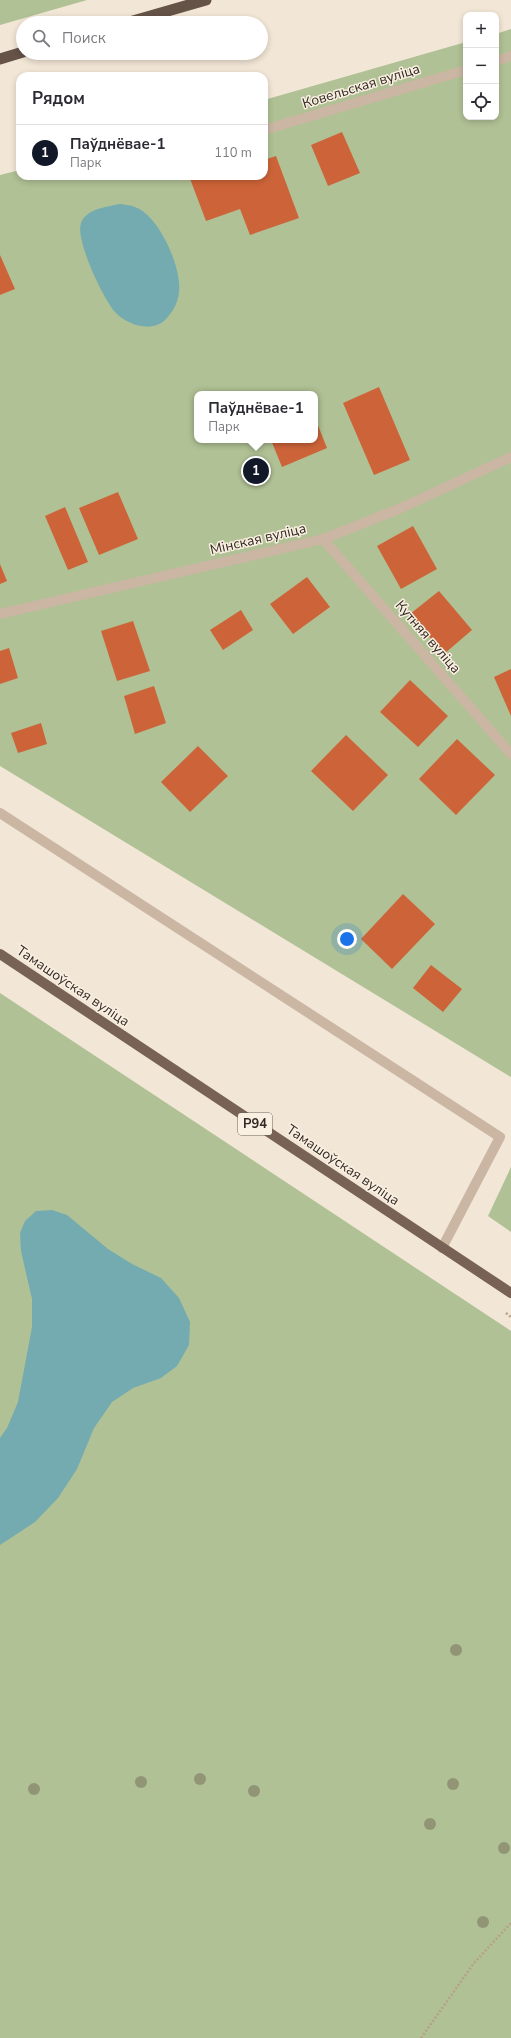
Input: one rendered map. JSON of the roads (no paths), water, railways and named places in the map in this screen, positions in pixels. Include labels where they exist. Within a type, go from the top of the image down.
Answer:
[{"type":"highway","points":[[150,16],[206,0]]},
{"type":"highway","points":[[0,59],[16,54]]},
{"type":"main road","name":"Тамашоўская вуліца","points":[[0,954],[511,1293]]},
{"type":"lane","points":[[499,60],[511,56]]},
{"type":"lane","name":"Ковельская вуліца","points":[[268,129],[463,71]]},
{"type":"lane","name":"Мінская вуліца","points":[[0,614],[323,539],[401,508],[511,457]]},
{"type":"lane","name":"Кутняя вуліца","points":[[323,539],[511,754]]},
{"type":"lane","points":[[0,813],[500,1136],[442,1248]]},
{"type":"water","points":[[120,204],[135,207],[144,212],[152,220],[160,231],[173,257],[177,270],[179,292],[176,304],[172,311],[164,321],[158,325],[145,327],[138,326],[125,320],[115,312],[97,282],[86,255],[80,231],[81,223],[84,218],[88,214],[98,209]]},
{"type":"water","points":[[52,1210],[67,1215],[108,1249],[132,1264],[161,1278],[179,1298],[190,1322],[189,1345],[177,1366],[161,1378],[133,1388],[112,1402],[94,1428],[77,1469],[58,1498],[35,1522],[0,1545],[0,1438],[7,1428],[18,1402],[32,1327],[32,1299],[21,1251],[20,1233],[25,1221],[36,1211]]},
{"type":"place","name":"Паўднёвае-1","points":[[256,471]]}]
